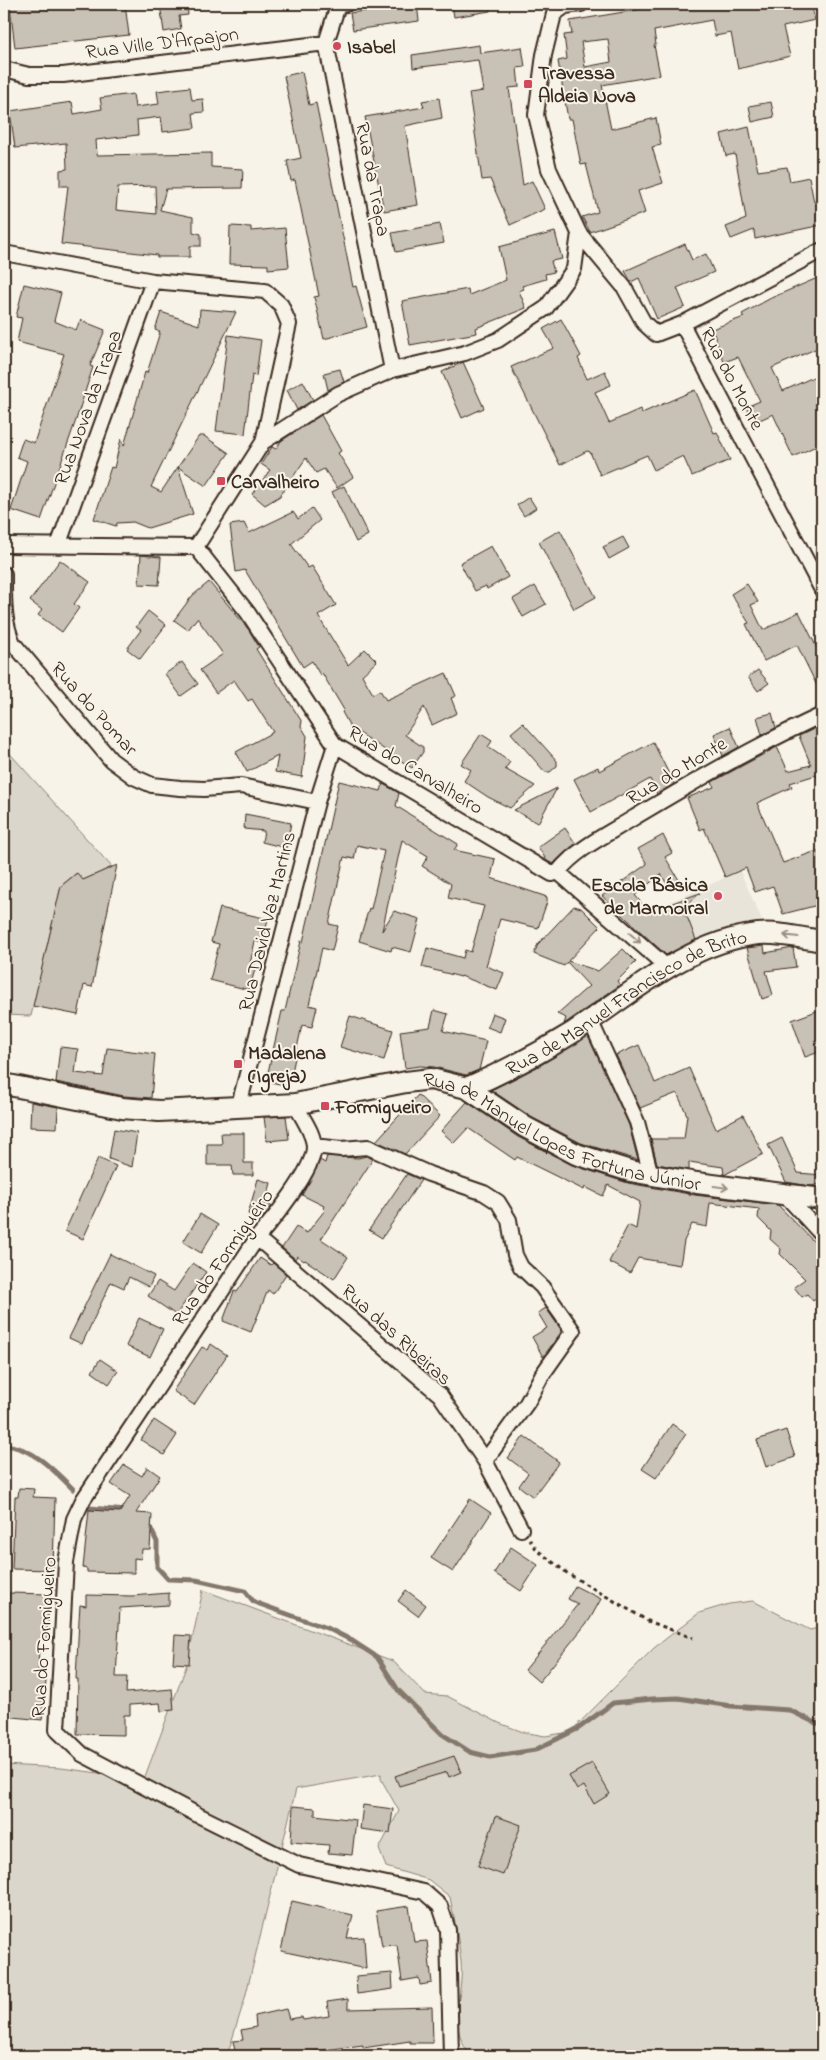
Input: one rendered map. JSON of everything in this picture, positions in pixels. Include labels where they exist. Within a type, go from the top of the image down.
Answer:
[{"type":"street","name":"Rua da Trapa","points":[[346,4],[338,5],[326,43],[392,370]]},
{"type":"street","points":[[565,5],[581,4]]},
{"type":"street","name":"Rua do Monte","points":[[565,5],[554,14],[544,55],[536,115],[549,169],[579,234],[624,286],[648,330],[656,334],[682,324],[822,590]]},
{"type":"street","name":"Rua Ville D'Arpajon","points":[[4,69],[29,74],[63,75],[326,43]]},
{"type":"street","points":[[263,442],[338,394],[392,370],[465,353],[498,340],[546,308],[574,270],[579,234]]},
{"type":"street","points":[[682,324],[822,250]]},
{"type":"street","points":[[4,253],[153,281],[265,291],[281,305],[289,324],[263,442],[196,547],[4,545]]},
{"type":"street","name":"Rua Nova da Trapa","points":[[58,546],[153,281]]},
{"type":"street","name":"Rua do Carvalheiro","points":[[196,547],[248,613],[335,745],[552,874],[558,872],[668,968]]},
{"type":"street","name":"Rua do Pomar","points":[[4,574],[4,612],[8,632],[13,643],[112,760],[134,777],[152,785],[180,788],[204,789],[241,786],[317,802]]},
{"type":"street","name":"Rua do Monte","points":[[558,872],[566,863],[586,848],[737,756],[822,715]]},
{"type":"street","name":"Rua David Vaz Martins","points":[[238,1108],[317,802],[335,745]]},
{"type":"street","name":"Rua de Manuel Francisco de Brito","points":[[467,1088],[518,1065],[668,968],[723,941],[760,934],[822,941]]},
{"type":"street","points":[[590,1020],[637,1122],[651,1175]]},
{"type":"street","name":"Rua de Manuel Lopes Fortuna Júnior","points":[[4,1084],[66,1095],[122,1108],[159,1111],[295,1104],[406,1082],[431,1079],[467,1088],[525,1127],[576,1154],[630,1171],[786,1196],[822,1199]]},
{"type":"street","points":[[295,1104],[311,1134],[314,1146],[341,1149],[368,1147],[429,1174],[484,1193],[498,1202],[508,1220],[515,1255],[521,1267],[542,1287],[573,1331],[542,1374],[527,1403],[484,1461]]},
{"type":"street","name":"Rua do Formigueiro","points":[[314,1146],[311,1160],[281,1211],[257,1238],[88,1492],[74,1519],[66,1562],[57,1730],[82,1754],[299,1865],[424,1892],[440,1906],[448,1930],[451,2056]]},
{"type":"street","points":[[786,1196],[822,1236]]},
{"type":"street","name":"Rua das Ribeiras","points":[[257,1238],[440,1395],[484,1461],[520,1529]]},
{"type":"path","points":[[520,1529],[537,1550],[567,1573],[648,1621],[693,1638]]},
{"type":"shaded area","points":[[4,747],[112,867],[83,880],[76,873],[61,886],[31,1016],[4,1015]]},
{"type":"shaded area","name":"Escola Básica de Marmoiral","points":[[740,871],[762,920],[718,931],[700,944],[665,961],[626,922]]},
{"type":"shaded area","points":[[203,1590],[393,1661],[425,1694],[447,1696],[499,1723],[523,1732],[545,1736],[570,1732],[654,1648],[699,1613],[729,1604],[753,1601],[810,1630],[822,1627],[822,2056],[470,2056],[463,2044],[457,2021],[461,1962],[450,1897],[429,1880],[386,1867],[379,1849],[399,1811],[381,1779],[381,1774],[296,1789],[245,1998],[227,2056],[4,2056],[4,1765],[61,1768],[144,1779],[186,1667]]},
{"type":"building","points":[[40,4],[40,6],[59,4],[125,4],[129,35],[15,48],[10,6]]},
{"type":"building","points":[[160,4],[187,4],[188,15],[179,16],[181,29],[164,32]]},
{"type":"building","points":[[417,4],[419,21],[353,30],[350,13]]},
{"type":"building","points":[[452,4],[490,4],[490,11],[454,17]]},
{"type":"building","points":[[672,4],[811,4],[815,20],[783,27],[790,56],[738,69],[731,33],[715,36],[712,20],[654,31],[656,45],[654,45],[660,75],[602,85],[611,129],[656,118],[661,145],[652,147],[663,183],[638,191],[645,213],[590,232],[582,217],[598,212],[586,164],[581,165],[572,119],[568,119],[558,61],[567,59],[564,35],[572,34],[570,21]],"holes":[[[608,39],[611,62],[585,67],[581,42]]]},
{"type":"building","points":[[479,45],[480,53],[522,47],[525,67],[517,68],[519,87],[509,88],[523,185],[532,181],[545,209],[510,225],[490,179],[482,180],[469,93],[483,91],[478,60],[413,68],[412,55]]},
{"type":"building","points":[[302,72],[309,105],[316,103],[353,287],[356,286],[367,327],[324,339],[314,297],[319,296],[295,180],[291,181],[287,161],[301,158],[284,76]]},
{"type":"building","points":[[190,87],[192,100],[203,99],[204,112],[193,113],[195,128],[163,132],[161,117],[137,120],[138,135],[96,140],[97,155],[211,153],[211,167],[243,169],[242,188],[166,189],[160,210],[193,217],[193,232],[201,234],[201,246],[190,246],[190,257],[157,257],[157,255],[61,244],[68,186],[60,186],[60,170],[67,169],[66,143],[15,148],[10,111],[72,102],[74,114],[102,109],[100,98],[133,94],[135,107],[159,104],[157,91]],"holes":[[[155,186],[156,214],[116,210],[118,187]]]},
{"type":"building","points":[[439,98],[442,118],[405,126],[418,205],[384,211],[365,117],[424,107],[422,101]]},
{"type":"building","points":[[771,102],[774,117],[752,122],[749,106]]},
{"type":"building","points":[[749,127],[758,171],[787,167],[790,181],[809,177],[814,202],[822,201],[822,225],[755,239],[754,230],[731,239],[726,227],[746,219],[735,154],[726,156],[721,134]]},
{"type":"building","points":[[440,224],[444,243],[396,252],[392,233]]},
{"type":"building","points":[[230,226],[251,227],[251,231],[285,228],[289,267],[268,269],[268,265],[229,264]]},
{"type":"building","points":[[555,232],[562,259],[551,261],[554,272],[545,274],[546,279],[522,286],[524,289],[519,291],[526,308],[476,328],[477,333],[410,345],[402,301],[468,289],[469,295],[506,280],[499,247]]},
{"type":"building","points":[[685,244],[692,260],[706,254],[714,272],[677,288],[685,307],[657,319],[639,278],[631,282],[625,271]]},
{"type":"building","points":[[822,276],[822,346],[772,368],[783,391],[822,373],[822,443],[793,457],[773,414],[753,423],[746,407],[760,401],[738,357],[724,362],[712,329],[744,317],[742,314],[771,298]]},
{"type":"building","points":[[24,284],[61,293],[54,321],[76,330],[80,320],[105,330],[90,366],[93,367],[41,520],[11,510],[27,461],[17,457],[23,439],[34,443],[64,354],[17,342],[22,318],[16,317]]},
{"type":"building","points":[[200,309],[236,312],[151,487],[161,492],[178,467],[193,514],[148,528],[133,522],[117,523],[116,526],[94,519],[111,467],[114,468],[121,439],[124,446],[145,372],[147,373],[160,332],[155,330],[161,312],[199,325]]},
{"type":"building","points":[[561,319],[581,356],[578,358],[587,379],[605,371],[611,385],[595,392],[609,423],[640,409],[642,413],[695,390],[714,433],[717,432],[730,460],[692,476],[683,456],[654,470],[647,455],[600,475],[590,452],[587,451],[560,465],[511,367],[554,348],[543,329]]},
{"type":"building","points":[[228,335],[261,340],[256,376],[252,375],[245,434],[216,431]]},
{"type":"building","points":[[463,362],[484,408],[462,418],[442,372]]},
{"type":"building","points":[[340,369],[344,382],[328,390],[324,373]]},
{"type":"building","points":[[303,381],[313,400],[297,410],[287,390]]},
{"type":"building","points":[[321,415],[341,451],[338,453],[353,477],[337,488],[324,469],[316,473],[306,458],[280,496],[265,505],[252,494],[270,470],[261,464],[272,447],[276,449],[281,441]]},
{"type":"building","points":[[199,436],[204,436],[229,453],[206,486],[178,467]]},
{"type":"building","points":[[344,486],[368,535],[356,542],[332,492]]},
{"type":"building","points":[[529,497],[536,508],[524,516],[517,505]]},
{"type":"building","points":[[312,508],[320,520],[291,544],[308,568],[312,566],[336,605],[318,616],[348,665],[365,649],[377,661],[362,675],[373,694],[380,690],[386,700],[446,673],[456,696],[451,698],[457,713],[432,725],[424,707],[405,735],[423,747],[423,752],[412,768],[358,732],[354,734],[342,712],[344,710],[322,673],[320,675],[312,661],[303,667],[245,570],[236,572],[230,525],[244,523],[249,533],[293,512],[298,519]]},
{"type":"building","points":[[560,530],[596,597],[574,609],[539,542]]},
{"type":"building","points":[[623,537],[629,548],[609,559],[603,547]]},
{"type":"building","points":[[491,546],[508,577],[487,589],[486,586],[475,591],[460,563]]},
{"type":"building","points":[[141,555],[161,557],[159,585],[139,584]]},
{"type":"building","points":[[60,560],[90,582],[74,604],[79,608],[62,632],[38,615],[42,610],[30,601]]},
{"type":"building","points":[[209,582],[249,630],[259,647],[256,649],[302,722],[301,726],[307,736],[302,777],[275,772],[278,756],[247,772],[236,752],[273,732],[252,699],[248,701],[234,680],[216,693],[200,670],[223,654],[197,618],[188,630],[174,620],[192,596]]},
{"type":"building","points":[[747,584],[758,602],[751,605],[763,630],[799,612],[822,658],[822,696],[797,645],[764,661],[746,624],[749,623],[731,594]]},
{"type":"building","points":[[535,586],[546,604],[523,617],[513,599]]},
{"type":"building","points":[[148,611],[166,625],[140,659],[127,649],[141,630],[136,627]]},
{"type":"building","points":[[182,662],[198,684],[181,696],[165,674]]},
{"type":"building","points":[[758,670],[769,683],[758,691],[748,677]]},
{"type":"building","points":[[772,713],[776,728],[762,735],[757,717]]},
{"type":"building","points":[[523,723],[557,761],[557,766],[550,772],[545,772],[511,733]]},
{"type":"building","points":[[730,727],[739,747],[723,756],[714,734]]},
{"type":"building","points":[[816,728],[822,742],[822,789],[816,775],[790,783],[792,787],[757,803],[783,863],[822,849],[822,904],[783,914],[773,886],[755,892],[746,868],[725,877],[704,828],[700,830],[687,798],[714,787],[712,782],[777,747],[788,771],[811,765],[799,736]]},
{"type":"building","points":[[481,734],[492,741],[488,747],[510,762],[505,769],[535,786],[510,808],[488,797],[464,781],[471,770],[461,764]]},
{"type":"building","points":[[653,742],[674,784],[657,794],[650,779],[591,812],[574,779],[598,767],[599,771]]},
{"type":"building","points":[[339,781],[381,791],[383,784],[399,793],[396,806],[458,844],[454,850],[495,859],[491,878],[547,897],[547,902],[538,928],[500,919],[486,966],[504,973],[497,990],[461,976],[422,967],[427,948],[463,958],[465,950],[471,952],[484,906],[448,898],[451,884],[422,866],[428,856],[402,840],[382,931],[394,911],[420,919],[411,952],[392,947],[391,951],[359,941],[369,908],[371,909],[384,851],[357,845],[354,859],[344,857],[329,924],[338,926],[332,951],[322,948],[309,1005],[317,1007],[312,1027],[302,1025],[289,1086],[266,1081],[282,1011],[285,1011],[301,941],[303,942]]},
{"type":"building","points":[[557,788],[538,823],[514,810]]},
{"type":"building","points":[[245,814],[291,823],[286,848],[262,842],[264,831],[244,829]]},
{"type":"building","points":[[565,828],[576,844],[553,864],[547,861],[538,847]]},
{"type":"building","points":[[663,835],[672,853],[665,857],[679,880],[668,886],[661,874],[635,895],[648,912],[700,893],[681,910],[688,919],[696,940],[666,955],[602,896],[647,864],[638,849]]},
{"type":"building","points":[[117,865],[92,987],[84,985],[78,1015],[33,1006],[61,886],[77,873],[83,880]]},
{"type":"building","points":[[574,906],[581,908],[600,927],[568,961],[598,971],[623,949],[636,962],[617,981],[620,985],[564,1024],[566,1018],[557,1014],[589,986],[567,962],[564,966],[534,954],[538,944]]},
{"type":"building","points":[[220,908],[268,919],[263,943],[255,941],[250,964],[256,966],[249,990],[210,980],[219,944],[211,942]]},
{"type":"building","points":[[764,946],[765,953],[793,948],[796,967],[766,971],[773,995],[762,999],[747,948]]},
{"type":"building","points":[[822,1009],[822,1051],[805,1057],[792,1020]]},
{"type":"building","points":[[434,1010],[448,1014],[443,1031],[486,1041],[479,1070],[466,1075],[434,1067],[405,1068],[400,1031],[430,1027]]},
{"type":"building","points":[[492,1013],[505,1018],[500,1032],[487,1027]]},
{"type":"building","points":[[350,1016],[393,1030],[384,1060],[340,1047]]},
{"type":"building","points":[[588,1036],[629,1125],[638,1160],[581,1143],[531,1117],[491,1090],[539,1066]]},
{"type":"building","points":[[639,1045],[655,1083],[689,1068],[716,1129],[743,1115],[763,1154],[724,1175],[723,1167],[689,1162],[689,1170],[657,1164],[651,1139],[684,1139],[687,1115],[677,1093],[640,1108],[616,1055]]},
{"type":"building","points":[[60,1047],[78,1049],[75,1073],[103,1076],[107,1048],[155,1054],[151,1098],[124,1096],[56,1082]]},
{"type":"building","points":[[418,1095],[440,1116],[405,1154],[376,1141]]},
{"type":"building","points":[[31,1102],[58,1107],[57,1128],[30,1127]]},
{"type":"building","points":[[467,1102],[518,1137],[572,1165],[628,1183],[695,1195],[778,1205],[822,1250],[822,1294],[813,1301],[807,1294],[802,1297],[794,1287],[805,1279],[780,1254],[781,1249],[770,1239],[771,1231],[758,1218],[759,1209],[710,1203],[707,1227],[692,1224],[684,1241],[680,1265],[638,1258],[630,1273],[609,1262],[628,1225],[636,1229],[640,1202],[608,1185],[603,1196],[585,1187],[584,1190],[517,1157],[515,1160],[468,1128],[454,1143],[441,1131]]},
{"type":"building","points":[[286,1116],[289,1139],[267,1141],[264,1117]]},
{"type":"building","points":[[114,1129],[137,1133],[132,1167],[109,1159]]},
{"type":"building","points":[[221,1133],[244,1133],[244,1163],[253,1163],[253,1175],[233,1175],[232,1165],[207,1165],[207,1144],[222,1144]]},
{"type":"building","points":[[782,1138],[798,1173],[822,1175],[822,1184],[810,1186],[786,1182],[768,1145]]},
{"type":"building","points":[[327,1156],[358,1158],[366,1156],[373,1159],[321,1239],[348,1257],[334,1279],[305,1260],[297,1256],[295,1259],[282,1248],[296,1227],[307,1233],[325,1210],[324,1206],[302,1195],[320,1160],[325,1163]]},
{"type":"building","points":[[98,1158],[116,1166],[83,1239],[65,1231]]},
{"type":"building","points":[[407,1174],[421,1180],[382,1238],[369,1230]]},
{"type":"building","points":[[258,1179],[271,1183],[265,1204],[272,1206],[263,1218],[248,1214]]},
{"type":"building","points":[[200,1214],[218,1225],[201,1253],[183,1242]]},
{"type":"building","points":[[110,1254],[154,1276],[149,1287],[129,1277],[124,1288],[111,1282],[82,1344],[69,1338]]},
{"type":"building","points":[[260,1258],[271,1265],[273,1263],[286,1274],[273,1294],[268,1290],[251,1332],[223,1321],[234,1291],[237,1292]]},
{"type":"building","points":[[193,1263],[206,1272],[176,1315],[148,1296],[158,1281],[174,1291]]},
{"type":"building","points":[[546,1308],[562,1331],[543,1357],[532,1337],[547,1328],[538,1313]]},
{"type":"building","points":[[139,1318],[163,1329],[150,1357],[126,1346]]},
{"type":"building","points":[[211,1344],[227,1355],[194,1405],[173,1391],[202,1347],[208,1350]]},
{"type":"building","points":[[100,1359],[118,1371],[109,1384],[92,1372]]},
{"type":"building","points":[[154,1420],[177,1435],[164,1455],[141,1440]]},
{"type":"building","points":[[672,1424],[686,1434],[656,1478],[642,1469]]},
{"type":"building","points":[[786,1430],[795,1457],[766,1467],[757,1440]]},
{"type":"building","points":[[524,1436],[559,1462],[533,1497],[519,1486],[528,1473],[508,1458]]},
{"type":"building","points":[[124,1465],[142,1476],[147,1467],[160,1476],[136,1513],[152,1514],[150,1549],[142,1549],[141,1559],[134,1558],[134,1573],[87,1572],[87,1569],[83,1568],[89,1510],[120,1512],[130,1496],[111,1484]]},
{"type":"building","points":[[19,1488],[34,1489],[33,1497],[55,1498],[53,1570],[12,1569],[15,1497],[18,1497]]},
{"type":"building","points":[[470,1499],[491,1513],[453,1572],[431,1558]]},
{"type":"building","points":[[511,1547],[538,1565],[521,1591],[494,1573]]},
{"type":"building","points":[[575,1586],[601,1599],[590,1619],[539,1682],[525,1670],[578,1604],[568,1599]]},
{"type":"building","points":[[406,1590],[426,1605],[418,1616],[398,1601]]},
{"type":"building","points":[[9,1593],[49,1594],[47,1641],[39,1640],[38,1680],[46,1681],[42,1720],[4,1716]]},
{"type":"building","points":[[169,1593],[169,1605],[120,1608],[116,1677],[127,1677],[126,1693],[172,1689],[174,1710],[161,1711],[160,1703],[130,1705],[130,1715],[124,1715],[124,1735],[77,1734],[78,1679],[76,1679],[79,1620],[80,1605],[86,1606],[86,1595],[132,1596]]},
{"type":"building","points":[[175,1635],[191,1636],[189,1664],[173,1663]]},
{"type":"building","points":[[454,1756],[461,1772],[449,1777],[447,1772],[399,1786],[395,1776]]},
{"type":"building","points":[[592,1763],[610,1794],[594,1804],[584,1786],[577,1790],[569,1776]]},
{"type":"building","points":[[363,1805],[393,1809],[390,1833],[360,1829]]},
{"type":"building","points":[[293,1806],[315,1808],[315,1815],[356,1820],[352,1855],[328,1853],[329,1845],[291,1842]]},
{"type":"building","points":[[496,1816],[521,1825],[503,1875],[478,1866]]},
{"type":"building","points":[[292,1901],[353,1915],[347,1938],[364,1937],[366,1969],[281,1951]]},
{"type":"building","points":[[409,1906],[414,1942],[427,1941],[432,1983],[420,1985],[419,1978],[402,1981],[397,1945],[382,1946],[376,1911]]},
{"type":"building","points":[[392,1973],[393,1989],[357,1994],[356,1976]]},
{"type":"building","points":[[348,1999],[348,2009],[432,2007],[433,2043],[410,2043],[410,2041],[363,2048],[363,2045],[309,2052],[310,2055],[302,2056],[236,2056],[233,2041],[243,2040],[241,2030],[256,2027],[255,2016],[286,2009],[289,2019],[302,2017],[303,2020],[329,2016],[327,2002]]},
{"type":"waterway","points":[[4,1445],[24,1450],[33,1455],[50,1467],[73,1489]]},
{"type":"waterway","points":[[90,1508],[127,1511]]},
{"type":"waterway","points":[[148,1523],[157,1542],[157,1567],[168,1579],[196,1580],[245,1591],[254,1602],[329,1629],[351,1640],[377,1657],[398,1690],[442,1734],[470,1752],[490,1757],[535,1750],[579,1728],[613,1703],[652,1699],[678,1698],[731,1706],[789,1710],[822,1726]]},
{"type":"place","name":"Isabel","points":[[337,46]]},
{"type":"place","name":"Travessa Aldeia Nova","points":[[528,84]]},
{"type":"place","name":"Carvalheiro","points":[[221,481]]},
{"type":"place","name":"Escola Básica de Marmoiral","points":[[718,896]]},
{"type":"place","name":"Madalena (Igreja)","points":[[238,1064]]},
{"type":"place","name":"Formigueiro","points":[[325,1106]]}]
